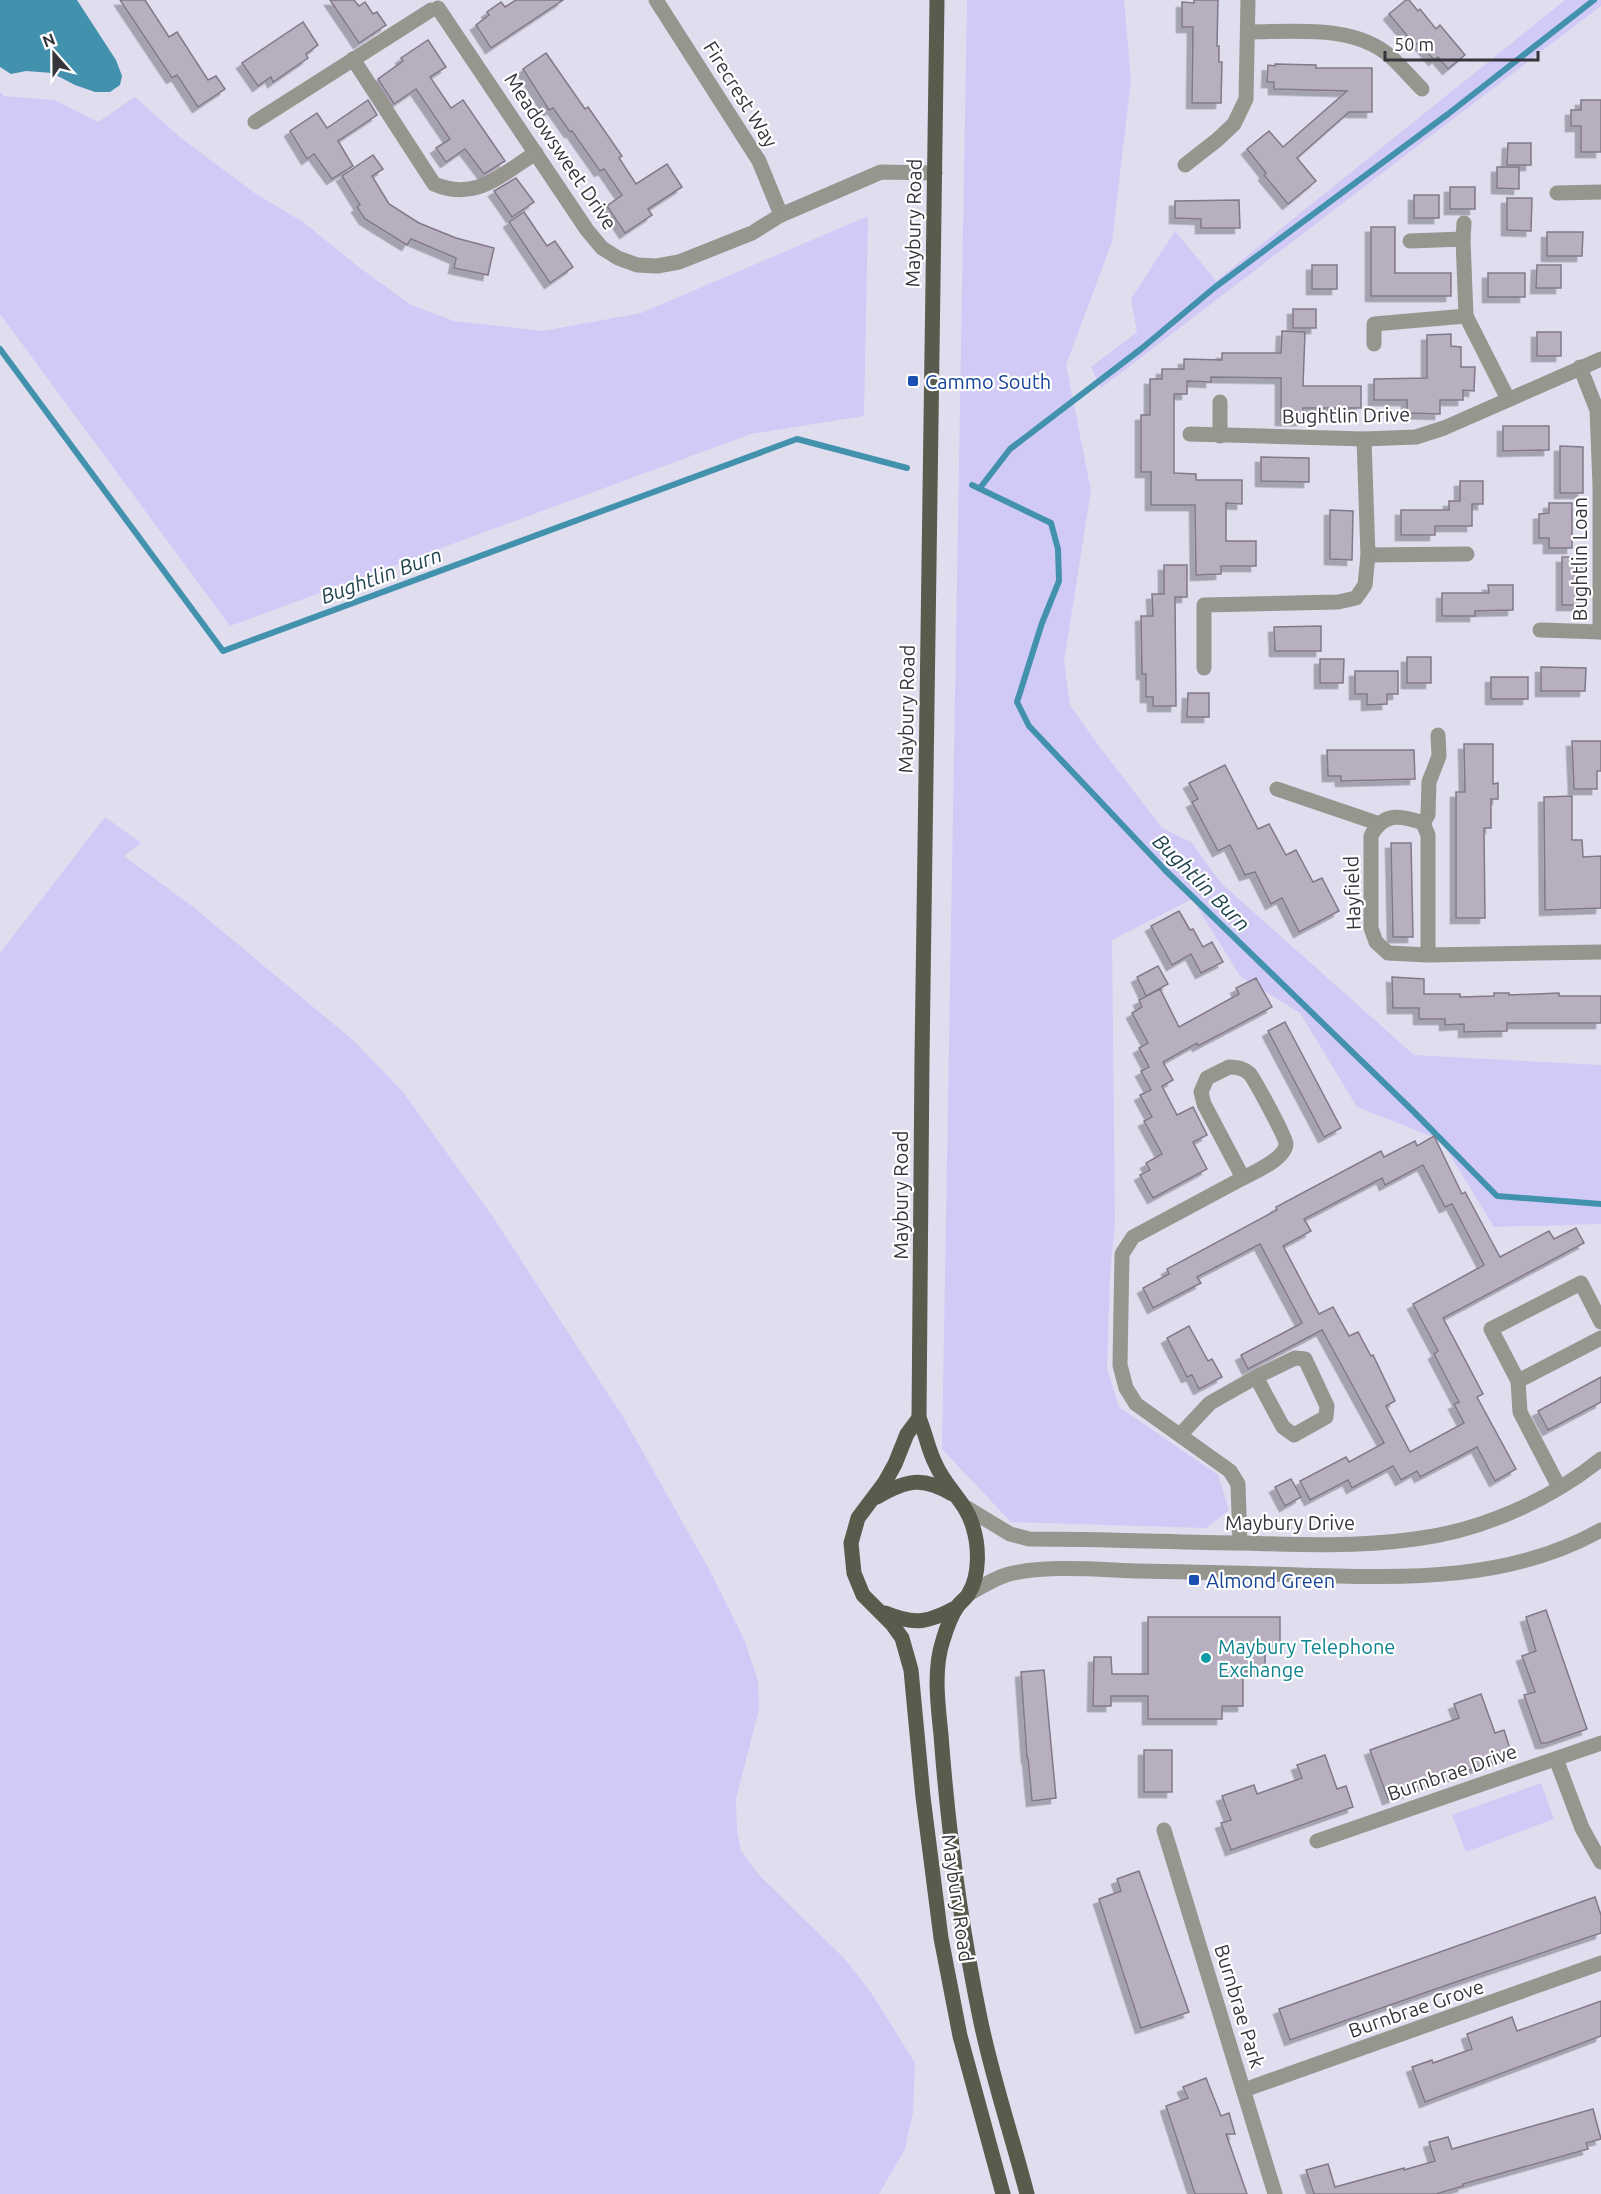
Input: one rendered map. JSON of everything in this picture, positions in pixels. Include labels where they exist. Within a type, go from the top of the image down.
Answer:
[{"type":"main road","name":"Maybury Road","points":[[937,0],[922,1081],[920,1418],[935,1464],[944,1482],[962,1503],[974,1527],[977,1547],[976,1573],[969,1594],[957,1607],[943,1641],[938,1664],[938,1698],[945,1791],[964,1928],[980,2019],[1027,2194]]},
{"type":"main road","name":"Maybury Road","points":[[920,1418],[907,1434],[895,1464],[858,1518],[851,1542],[854,1573],[863,1595],[892,1623],[902,1638],[911,1670],[923,1797],[941,1938],[960,2036],[1003,2194]]},
{"type":"main road","points":[[872,1499],[897,1486],[917,1481],[938,1485],[962,1503]]},
{"type":"main road","name":"Maybury Road","points":[[880,1611],[901,1620],[920,1622],[935,1618],[957,1607]]},
{"type":"street","name":"Firecrest Way","points":[[656,0],[759,160],[781,215]]},
{"type":"street","points":[[1185,165],[1234,124],[1246,99],[1248,0]]},
{"type":"street","name":"Meadowsweet Drive","points":[[435,5],[587,230],[602,248],[618,258],[637,265],[657,266],[679,262],[752,233],[781,215],[881,172],[935,173]]},
{"type":"street","points":[[255,122],[435,5]]},
{"type":"street","points":[[1248,32],[1324,32],[1359,39],[1389,54],[1422,89]]},
{"type":"street","points":[[353,59],[434,184],[450,191],[480,188],[536,153]]},
{"type":"street","points":[[1557,192],[1601,192]]},
{"type":"street","points":[[1464,223],[1466,316],[1508,399]]},
{"type":"street","points":[[1410,241],[1463,239]]},
{"type":"street","points":[[1374,344],[1374,324],[1466,316]]},
{"type":"street","name":"Bughtlin Drive","points":[[1190,434],[1364,440],[1416,437],[1444,428],[1601,359]]},
{"type":"street","name":"Bughtlin Loan","points":[[1540,630],[1601,632],[1601,485],[1597,410],[1580,367]]},
{"type":"street","points":[[1220,402],[1220,436]]},
{"type":"street","points":[[1204,668],[1204,605],[1338,602],[1356,598],[1365,585],[1368,555],[1364,440]]},
{"type":"street","points":[[1368,555],[1467,554]]},
{"type":"street","points":[[1423,823],[1428,815],[1429,782],[1439,756],[1438,735]]},
{"type":"street","points":[[1276,789],[1377,824],[1390,817],[1409,818],[1423,823],[1428,835],[1428,955]]},
{"type":"street","name":"Hayfield","points":[[1377,824],[1371,836],[1371,928],[1376,942],[1388,953],[1428,955],[1601,952]]},
{"type":"street","points":[[1240,1543],[1238,1484],[1230,1471],[1136,1404],[1126,1388],[1120,1365],[1122,1254],[1133,1237],[1244,1178],[1271,1163],[1283,1152],[1286,1144],[1282,1131],[1250,1075],[1239,1067],[1229,1067],[1207,1078],[1201,1092],[1204,1104],[1244,1178]]},
{"type":"street","points":[[1559,1487],[1520,1412],[1518,1381],[1491,1329],[1581,1283],[1601,1322]]},
{"type":"street","points":[[1518,1381],[1601,1338]]},
{"type":"street","points":[[1180,1435],[1210,1402],[1257,1377],[1295,1358],[1305,1359],[1327,1406],[1326,1417],[1294,1435],[1283,1427],[1257,1377]]},
{"type":"street","name":"Maybury Drive","points":[[962,1503],[1010,1534],[1029,1539],[1353,1544],[1416,1539],[1472,1526],[1501,1516],[1559,1487],[1601,1459]]},
{"type":"street","points":[[969,1594],[1005,1576],[1025,1571],[1105,1570],[1365,1577],[1462,1573],[1528,1560],[1566,1547],[1601,1530]]},
{"type":"street","name":"Burnbrae Drive","points":[[1317,1841],[1601,1743]]},
{"type":"street","points":[[1556,1759],[1582,1828],[1601,1862]]},
{"type":"street","name":"Burnbrae Park","points":[[1164,1830],[1275,2194]]},
{"type":"street","name":"Burnbrae Grove","points":[[1244,2090],[1601,1963]]},
{"type":"shaded area","points":[[967,0],[1124,0],[1131,80],[1112,242],[1066,365],[1091,491],[1064,661],[1070,705],[1162,828],[1191,842],[1221,883],[1414,1055],[1601,1065],[1601,1224],[1494,1227],[1441,1140],[1357,1107],[1300,1013],[1240,976],[1192,899],[1112,940],[1115,1221],[1110,1276],[1107,1368],[1119,1407],[1218,1475],[1229,1510],[1206,1528],[1011,1522],[942,1449]]},
{"type":"shaded area","points":[[1565,0],[1601,0],[1601,6],[1101,388],[1091,367],[1137,332],[1131,299],[1175,231],[1216,281]]},
{"type":"shaded area","points":[[0,92],[4,96],[54,100],[98,122],[135,97],[181,138],[256,194],[303,222],[411,305],[454,321],[543,331],[641,313],[868,216],[864,416],[751,434],[230,626],[0,314]]},
{"type":"shaded area","points":[[105,817],[141,843],[124,856],[192,906],[354,1041],[403,1092],[493,1217],[623,1417],[709,1569],[744,1639],[758,1681],[759,1709],[736,1799],[737,1830],[741,1851],[759,1875],[845,1959],[872,1994],[915,2063],[913,2113],[905,2149],[879,2194],[0,2194],[0,953]]},
{"type":"shaded area","points":[[1541,1783],[1554,1819],[1466,1852],[1452,1815]]},
{"type":"water","points":[[0,0],[77,0],[116,60],[122,76],[120,85],[110,92],[95,92],[52,73],[26,71],[11,74],[0,67]]},
{"type":"building","points":[[120,0],[145,0],[169,37],[177,32],[208,80],[216,76],[225,89],[198,107],[177,75],[172,78]]},
{"type":"building","points":[[330,0],[354,0],[359,6],[365,2],[373,14],[377,12],[386,25],[359,43]]},
{"type":"building","points":[[516,0],[563,0],[491,48],[476,25],[489,15],[487,12],[501,2],[505,7]]},
{"type":"building","points":[[1194,0],[1218,0],[1217,46],[1219,46],[1219,62],[1222,62],[1221,103],[1192,103],[1193,27],[1182,27],[1182,2],[1194,3]]},
{"type":"building","points":[[1409,0],[1418,11],[1420,9],[1436,29],[1440,25],[1465,55],[1448,69],[1438,57],[1434,60],[1419,42],[1415,45],[1389,14]]},
{"type":"building","points":[[303,22],[318,45],[306,54],[308,58],[273,82],[271,77],[258,86],[242,63]]},
{"type":"building","points":[[428,40],[446,67],[430,77],[451,108],[463,100],[505,161],[484,174],[465,149],[446,162],[436,148],[450,139],[416,89],[394,104],[378,79],[403,61],[401,58]]},
{"type":"building","points":[[546,53],[585,109],[588,107],[622,156],[619,158],[636,184],[667,164],[682,187],[648,209],[652,215],[625,233],[607,206],[622,195],[604,169],[600,171],[553,108],[549,110],[523,69]]},
{"type":"building","points":[[1275,64],[1316,65],[1316,68],[1372,68],[1372,112],[1349,112],[1297,158],[1316,181],[1288,204],[1264,175],[1266,173],[1247,149],[1269,131],[1283,147],[1347,91],[1274,89],[1274,82],[1267,82],[1268,65],[1275,66]]},
{"type":"building","points":[[368,100],[377,115],[338,141],[353,166],[332,179],[314,154],[307,159],[290,131],[317,113],[327,128]]},
{"type":"building","points":[[1581,100],[1601,100],[1601,152],[1581,152],[1581,126],[1571,126],[1571,110],[1581,110]]},
{"type":"building","points":[[1508,143],[1531,143],[1531,165],[1507,165]]},
{"type":"building","points":[[373,155],[383,169],[372,176],[389,204],[419,223],[456,238],[494,248],[488,275],[454,268],[456,258],[411,239],[407,245],[365,219],[357,207],[360,205],[342,176]]},
{"type":"building","points":[[1497,167],[1519,167],[1519,189],[1497,188]]},
{"type":"building","points":[[516,178],[534,202],[512,217],[494,191]]},
{"type":"building","points":[[1450,187],[1475,187],[1475,209],[1450,209]]},
{"type":"building","points":[[1414,195],[1439,195],[1439,218],[1414,218]]},
{"type":"building","points":[[1507,198],[1532,198],[1531,231],[1507,230]]},
{"type":"building","points":[[1239,200],[1240,228],[1201,228],[1201,219],[1175,218],[1175,201]]},
{"type":"building","points":[[524,212],[547,246],[555,241],[573,267],[550,283],[509,222]]},
{"type":"building","points":[[1371,227],[1395,227],[1395,273],[1451,273],[1451,296],[1371,296]]},
{"type":"building","points":[[1547,232],[1583,232],[1582,256],[1547,256]]},
{"type":"building","points":[[1312,265],[1337,265],[1337,289],[1312,289]]},
{"type":"building","points":[[1537,265],[1561,265],[1561,288],[1536,288]]},
{"type":"building","points":[[1488,273],[1525,273],[1525,297],[1488,297]]},
{"type":"building","points":[[1293,309],[1316,309],[1316,328],[1293,328]]},
{"type":"building","points":[[1282,331],[1305,332],[1303,386],[1361,386],[1361,408],[1303,408],[1303,420],[1281,420],[1281,378],[1211,377],[1211,382],[1187,381],[1187,394],[1174,394],[1174,473],[1196,474],[1196,480],[1242,480],[1242,504],[1226,503],[1226,541],[1256,541],[1256,566],[1221,566],[1221,574],[1196,575],[1195,505],[1151,505],[1151,472],[1141,472],[1141,415],[1150,415],[1150,379],[1162,379],[1162,369],[1184,369],[1184,359],[1222,360],[1222,353],[1281,353]]},
{"type":"building","points":[[1537,332],[1561,332],[1561,356],[1537,356]]},
{"type":"building","points":[[1451,334],[1451,346],[1461,347],[1461,367],[1475,367],[1474,391],[1463,390],[1463,400],[1440,400],[1440,414],[1407,413],[1407,400],[1374,400],[1374,379],[1427,378],[1427,335]]},
{"type":"building","points":[[1503,426],[1549,426],[1549,450],[1503,451]]},
{"type":"building","points":[[1560,446],[1583,447],[1583,493],[1560,493]]},
{"type":"building","points":[[1261,457],[1309,458],[1309,482],[1261,481]]},
{"type":"building","points":[[1460,481],[1483,481],[1483,504],[1472,504],[1472,526],[1435,526],[1435,535],[1401,535],[1401,510],[1449,510],[1449,501],[1460,501]]},
{"type":"building","points":[[1549,503],[1572,503],[1572,548],[1549,548],[1549,538],[1539,538],[1539,514],[1549,513]]},
{"type":"building","points":[[1330,510],[1353,511],[1352,560],[1330,559]]},
{"type":"building","points":[[1562,557],[1584,557],[1584,605],[1562,605]]},
{"type":"building","points":[[1164,565],[1187,565],[1187,597],[1175,597],[1176,706],[1153,706],[1153,697],[1146,697],[1146,674],[1142,674],[1141,616],[1153,616],[1152,594],[1164,594]]},
{"type":"building","points":[[1488,585],[1513,585],[1513,610],[1475,611],[1475,616],[1442,616],[1442,593],[1489,593]]},
{"type":"building","points":[[1321,626],[1321,651],[1275,651],[1274,627]]},
{"type":"building","points":[[1407,657],[1431,657],[1431,683],[1407,683]]},
{"type":"building","points":[[1320,659],[1344,659],[1343,683],[1320,683]]},
{"type":"building","points":[[1541,667],[1586,668],[1585,691],[1541,691]]},
{"type":"building","points":[[1355,671],[1398,671],[1398,694],[1387,694],[1387,704],[1367,705],[1367,694],[1355,694]]},
{"type":"building","points":[[1491,677],[1528,677],[1528,699],[1491,699]]},
{"type":"building","points":[[1188,693],[1209,693],[1209,717],[1187,717]]},
{"type":"building","points":[[1572,741],[1601,741],[1601,771],[1597,771],[1597,789],[1574,789]]},
{"type":"building","points":[[1464,744],[1493,744],[1493,784],[1498,783],[1498,799],[1491,799],[1491,828],[1484,828],[1485,918],[1456,918],[1456,792],[1465,792]]},
{"type":"building","points":[[1327,750],[1414,750],[1415,779],[1341,781],[1341,776],[1328,776]]},
{"type":"building","points":[[1225,765],[1258,829],[1269,824],[1286,855],[1296,850],[1313,882],[1322,878],[1339,911],[1299,932],[1282,898],[1271,904],[1255,872],[1245,875],[1230,845],[1218,851],[1192,802],[1198,799],[1189,783]]},
{"type":"building","points":[[1572,796],[1572,840],[1582,840],[1583,857],[1601,856],[1601,908],[1545,910],[1544,797]]},
{"type":"building","points":[[1391,843],[1411,843],[1413,937],[1393,937]]},
{"type":"building","points":[[1179,911],[1203,947],[1212,942],[1223,962],[1201,973],[1191,954],[1172,965],[1151,926]]},
{"type":"building","points":[[1158,966],[1168,984],[1146,996],[1137,977]]},
{"type":"building","points":[[1392,977],[1424,979],[1424,994],[1460,994],[1460,997],[1494,996],[1494,993],[1509,993],[1509,995],[1559,993],[1559,996],[1601,996],[1601,1023],[1507,1023],[1507,1031],[1464,1032],[1464,1024],[1445,1025],[1445,1019],[1419,1019],[1419,1008],[1393,1008]]},
{"type":"building","points":[[1256,978],[1272,1007],[1163,1062],[1173,1080],[1162,1086],[1177,1115],[1193,1107],[1207,1135],[1193,1142],[1207,1169],[1153,1198],[1140,1175],[1150,1170],[1146,1163],[1162,1154],[1144,1121],[1152,1117],[1140,1095],[1151,1090],[1141,1071],[1149,1067],[1139,1048],[1148,1043],[1132,1013],[1142,1007],[1139,1000],[1160,989],[1179,1027],[1239,994],[1236,988]]},
{"type":"building","points":[[1285,1022],[1341,1128],[1324,1137],[1268,1031]]},
{"type":"building","points":[[1434,1136],[1462,1194],[1465,1192],[1500,1257],[1549,1231],[1554,1239],[1576,1228],[1584,1243],[1443,1318],[1483,1394],[1477,1397],[1516,1469],[1495,1481],[1477,1447],[1420,1477],[1417,1471],[1401,1480],[1393,1466],[1352,1488],[1348,1480],[1310,1500],[1300,1481],[1346,1457],[1349,1462],[1384,1443],[1322,1330],[1248,1369],[1241,1355],[1302,1323],[1260,1244],[1197,1277],[1201,1283],[1153,1308],[1143,1288],[1169,1274],[1167,1269],[1381,1151],[1384,1157],[1415,1141],[1417,1146]],"holes":[[[1423,1165],[1445,1207],[1452,1204],[1484,1265],[1413,1304],[1438,1351],[1434,1354],[1459,1402],[1454,1404],[1464,1423],[1410,1452],[1386,1406],[1395,1401],[1373,1355],[1371,1356],[1358,1332],[1349,1336],[1333,1307],[1319,1314],[1283,1246],[1311,1231],[1304,1219],[1382,1178],[1385,1185]]]},
{"type":"building","points":[[1189,1326],[1208,1361],[1212,1359],[1222,1377],[1199,1389],[1192,1375],[1187,1377],[1167,1338]]},
{"type":"building","points":[[1601,1377],[1601,1402],[1548,1430],[1538,1411]]},
{"type":"building","points":[[1291,1479],[1301,1497],[1285,1506],[1275,1487]]},
{"type":"building","points":[[1546,1610],[1587,1729],[1541,1743],[1524,1695],[1535,1692],[1522,1656],[1536,1651],[1526,1617]]},
{"type":"building","name":"Maybury Telephone Exchange","points":[[1148,1617],[1280,1617],[1280,1646],[1265,1646],[1265,1671],[1243,1671],[1243,1706],[1222,1706],[1222,1719],[1148,1719],[1148,1696],[1111,1696],[1111,1706],[1093,1706],[1094,1657],[1111,1657],[1112,1674],[1148,1674]]},
{"type":"building","points":[[1044,1670],[1056,1798],[1032,1801],[1021,1672]]},
{"type":"building","points":[[1481,1694],[1495,1733],[1504,1730],[1512,1755],[1388,1799],[1370,1750],[1459,1718],[1454,1704]]},
{"type":"building","points":[[1144,1750],[1172,1750],[1172,1792],[1144,1792]]},
{"type":"building","points":[[1325,1755],[1337,1789],[1346,1786],[1353,1807],[1231,1850],[1221,1823],[1231,1820],[1222,1796],[1254,1785],[1257,1794],[1302,1778],[1297,1765]]},
{"type":"building","points":[[1139,1871],[1189,2012],[1141,2028],[1099,1899],[1121,1891],[1117,1879]]},
{"type":"building","points":[[1595,1897],[1601,1915],[1601,1933],[1290,2040],[1279,2009]]},
{"type":"building","points":[[1601,2001],[1601,2036],[1425,2102],[1412,2067],[1432,2060],[1433,2063],[1472,2049],[1467,2034],[1512,2017],[1517,2031]]},
{"type":"building","points":[[1206,2078],[1221,2116],[1229,2113],[1235,2134],[1226,2134],[1247,2194],[1195,2194],[1166,2106],[1188,2098],[1183,2087]]},
{"type":"building","points":[[1593,2109],[1601,2139],[1586,2143],[1588,2149],[1463,2184],[1463,2186],[1436,2194],[1314,2194],[1306,2170],[1328,2164],[1335,2187],[1435,2161],[1429,2142],[1448,2137],[1452,2149]]},
{"type":"waterway","points":[[980,488],[1010,449],[1141,349],[1214,288],[1448,114],[1594,0]]},
{"type":"waterway","name":"Bughtlin Burn","points":[[0,349],[223,651],[797,439],[907,468]]},
{"type":"waterway","name":"Bughtlin Burn","points":[[972,485],[1051,523],[1058,549],[1059,581],[1042,623],[1017,702],[1029,726],[1165,870],[1412,1110],[1497,1196],[1601,1204]]},
{"type":"place","name":"Cammo South","points":[[913,381]]},
{"type":"place","name":"Almond Green","points":[[1194,1580]]},
{"type":"place","name":"Maybury Telephone Exchange","points":[[1206,1658]]}]
